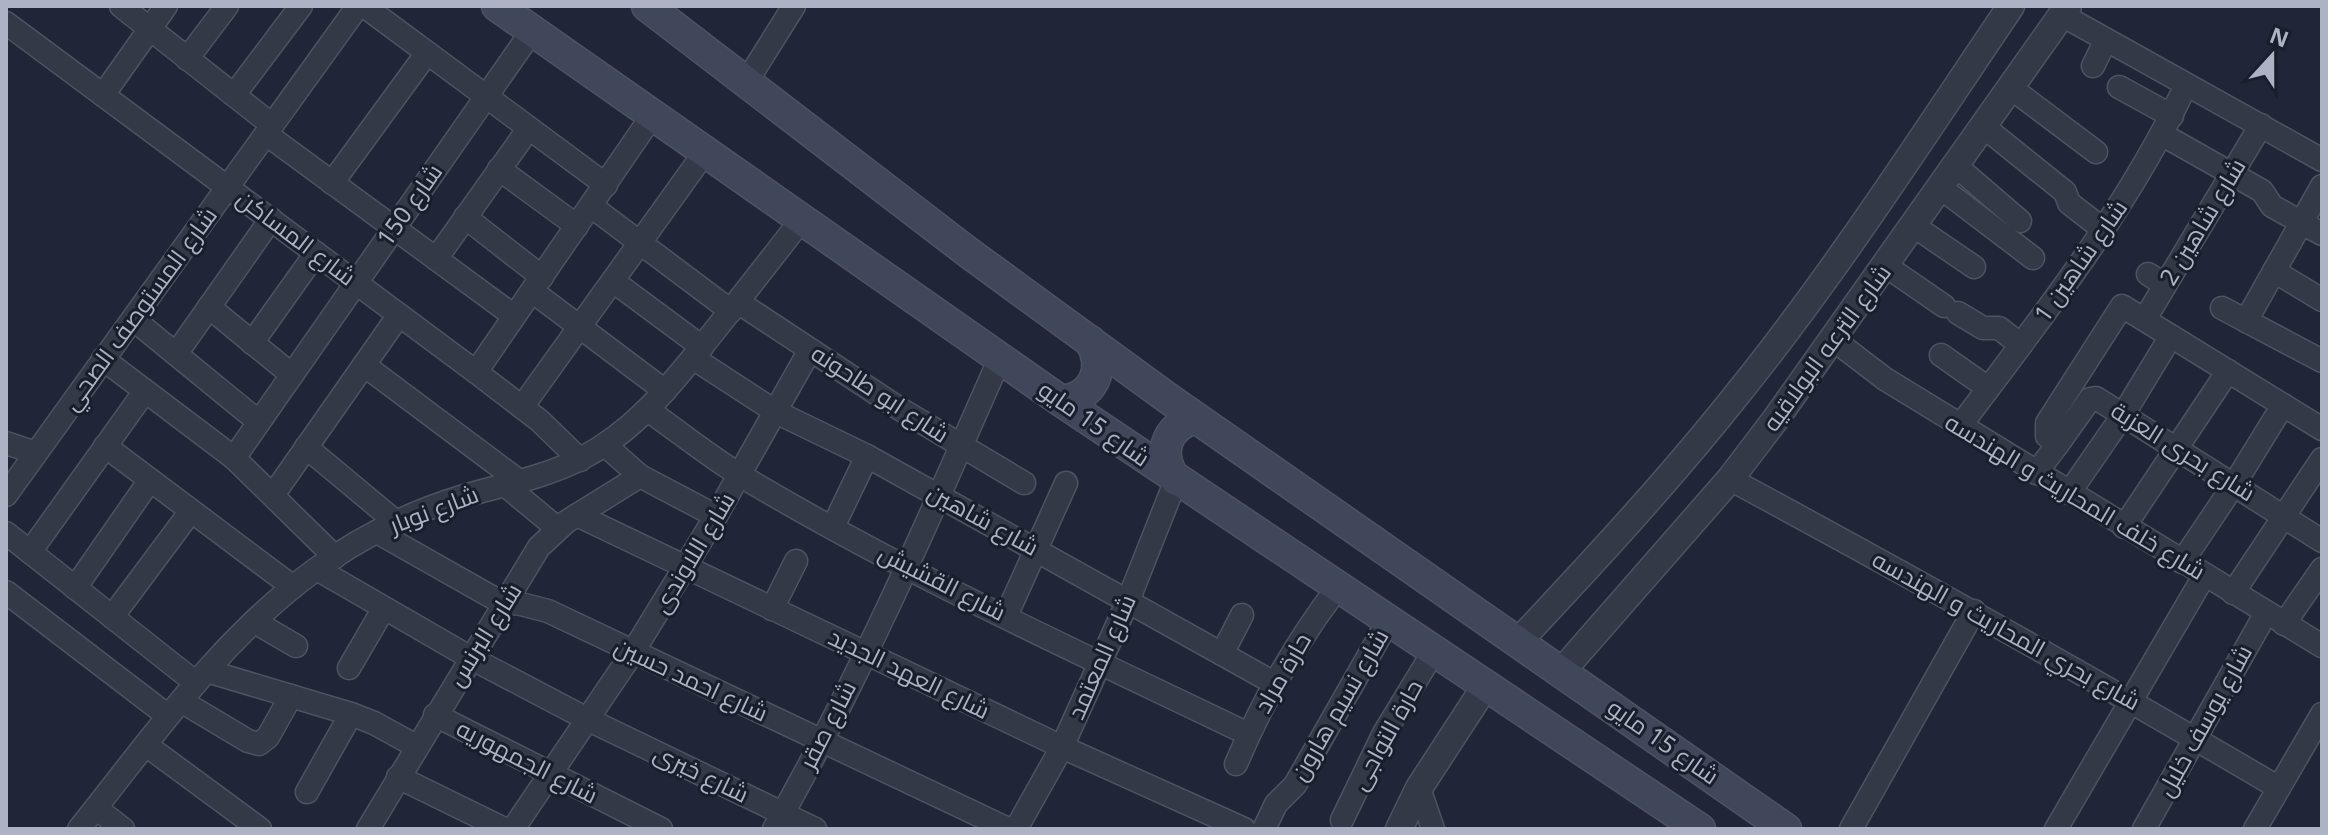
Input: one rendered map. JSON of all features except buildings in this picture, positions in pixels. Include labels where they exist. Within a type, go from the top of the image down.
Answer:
[{"type":"main road","name":"شارع 15 مايو","points":[[497,6],[1176,480],[1700,829]]},
{"type":"main road","name":"شارع 15 مايو","points":[[647,6],[969,253],[1196,418],[1786,829]]},
{"type":"main road","points":[[1061,401],[1087,392],[1097,376],[1098,358],[1090,341]]},
{"type":"main road","points":[[1176,480],[1165,456],[1168,438],[1180,424],[1196,418]]},
{"type":"street","points":[[121,6],[234,95],[269,130],[332,183],[514,316]]},
{"type":"street","points":[[103,95],[166,6]]},
{"type":"street","points":[[187,59],[227,6]]},
{"type":"street","points":[[234,95],[301,6]]},
{"type":"street","name":"شارع المستوصف الصحي","points":[[6,495],[358,6]]},
{"type":"street","points":[[364,6],[606,185]]},
{"type":"street","points":[[747,81],[794,6]]},
{"type":"street","name":"شارع الترعه البولاقيه","points":[[1519,641],[1601,553],[1739,392],[1877,203],[2011,6]]},
{"type":"street","points":[[2065,11],[2106,40],[2322,160]]},
{"type":"street","name":"شارع الترعه البولاقيه","points":[[1562,671],[1730,479],[1775,420],[2065,11]]},
{"type":"street","name":"شارع المساكن","points":[[6,23],[522,407],[580,460]]},
{"type":"street","name":"شارع 150","points":[[234,458],[532,31]]},
{"type":"street","points":[[2093,66],[2106,40]]},
{"type":"street","points":[[332,183],[427,53]]},
{"type":"street","name":"شارع شاهين 1","points":[[1960,426],[2104,230],[2167,125],[2186,85]]},
{"type":"street","points":[[2119,87],[2232,173],[2262,191],[2272,206],[2322,234]]},
{"type":"street","points":[[2011,88],[2096,152]]},
{"type":"street","points":[[476,372],[652,116]]},
{"type":"street","name":"شارع شاهين 2","points":[[2145,319],[2157,280],[2232,173],[2261,125]]},
{"type":"street","points":[[1984,127],[2065,192],[2069,203],[2104,230]]},
{"type":"street","points":[[436,259],[529,128]]},
{"type":"street","points":[[522,407],[705,152]]},
{"type":"street","points":[[1956,166],[2020,221]]},
{"type":"street","points":[[499,169],[577,226]]},
{"type":"street","points":[[2246,321],[2322,186]]},
{"type":"street","points":[[1941,188],[2033,258]]},
{"type":"street","name":"شارع ابو طاحونه","points":[[591,206],[734,306],[1024,483]]},
{"type":"street","points":[[465,217],[580,326],[665,391]]},
{"type":"street","points":[[176,354],[271,219]]},
{"type":"street","name":"شارع نوبار","points":[[79,829],[188,693],[293,587],[386,527],[460,497],[580,460],[627,430],[665,391],[802,219]]},
{"type":"street","points":[[1914,226],[1974,267]]},
{"type":"street","points":[[252,343],[316,253]]},
{"type":"street","points":[[1886,266],[1951,310],[1983,328],[1999,328],[2021,345]]},
{"type":"street","points":[[2274,271],[2322,300]]},
{"type":"street","name":"شارع شاهين","points":[[613,281],[697,352],[776,412],[867,456],[1274,683]]},
{"type":"street","points":[[2036,473],[2058,444],[2047,436],[2045,426],[2122,306],[2322,429]]},
{"type":"street","points":[[209,307],[292,375]]},
{"type":"street","points":[[2222,308],[2322,361]]},
{"type":"street","points":[[273,495],[399,315]]},
{"type":"street","points":[[133,319],[259,422]]},
{"type":"street","points":[[2069,493],[2123,415],[2171,336]]},
{"type":"street","name":"شارع خلف المحاريث و الهندسه","points":[[1834,340],[1885,379],[2322,646]]},
{"type":"street","name":"شارع اللاوندى","points":[[513,829],[633,652],[686,567],[810,350]]},
{"type":"street","points":[[1941,355],[1988,388]]},
{"type":"street","name":"شارع صقر","points":[[778,821],[907,567],[1000,358]]},
{"type":"street","name":"شارع خيرى","points":[[103,359],[234,458],[273,495],[326,563],[384,608],[471,658],[778,821],[815,829]]},
{"type":"street","points":[[364,365],[512,483],[557,528]]},
{"type":"street","points":[[2124,527],[2228,371]]},
{"type":"street","points":[[30,552],[145,391]]},
{"type":"street","points":[[1739,392],[1775,420]]},
{"type":"street","name":"شارع بحرى العزبة","points":[[2058,444],[2092,398],[2235,483],[2322,541]]},
{"type":"street","points":[[2182,562],[2283,405]]},
{"type":"street","name":"شارع القشيش","points":[[648,410],[740,476],[907,567],[1248,734]]},
{"type":"street","points":[[6,443],[36,453]]},
{"type":"street","points":[[605,445],[640,476],[716,516]]},
{"type":"street","points":[[105,446],[293,587]]},
{"type":"street","name":"شارع احمد حسين","points":[[306,447],[386,527],[504,604],[517,603],[548,611],[1008,829]]},
{"type":"street","points":[[833,527],[867,456]]},
{"type":"street","points":[[2233,593],[2322,459]]},
{"type":"street","name":"شارع البرنس","points":[[368,829],[539,547],[557,528],[640,476]]},
{"type":"street","name":"شارع بحري المحاريث و الهندسه","points":[[1730,479],[1974,611],[2279,788]]},
{"type":"street","points":[[75,588],[150,480]]},
{"type":"street","name":"شارع المعتمد","points":[[1016,829],[1062,747],[1128,601],[1176,480]]},
{"type":"street","points":[[1006,616],[1066,483]]},
{"type":"street","points":[[112,617],[191,511]]},
{"type":"street","name":"شارع العهد الجديد","points":[[577,515],[1062,747],[1244,829]]},
{"type":"street","points":[[6,533],[112,617],[188,693],[248,741],[259,744],[268,737],[291,696]]},
{"type":"street","points":[[772,609],[796,561]]},
{"type":"street","name":"شارع يوسف خليل","points":[[2144,829],[2195,738],[2275,618],[2322,569]]},
{"type":"street","points":[[2056,829],[2204,576]]},
{"type":"street","name":"حارة مراد","points":[[1236,764],[1248,734],[1293,650],[1338,587]]},
{"type":"street","points":[[6,592],[188,693],[291,696],[374,723],[416,746]]},
{"type":"street","points":[[349,668],[384,608]]},
{"type":"street","points":[[1851,829],[1974,611]]},
{"type":"street","points":[[1222,654],[1242,615]]},
{"type":"street","name":"شارع نسيم هارون","points":[[1264,829],[1276,804],[1295,785],[1389,620]]},
{"type":"street","points":[[255,622],[296,646]]},
{"type":"street","name":"حارة التواجى","points":[[1342,820],[1384,733],[1434,651]]},
{"type":"street","points":[[1399,829],[1419,788],[1486,685]]},
{"type":"street","points":[[307,792],[351,714]]},
{"type":"street","points":[[2255,829],[2322,714]]},
{"type":"street","name":"شارع الجمهوريه","points":[[435,715],[661,829]]},
{"type":"street","points":[[146,745],[260,829]]},
{"type":"street","points":[[398,777],[504,829]]},
{"type":"street","points":[[1419,788],[1433,829]]},
{"type":"street","points":[[96,808],[123,829]]}]
